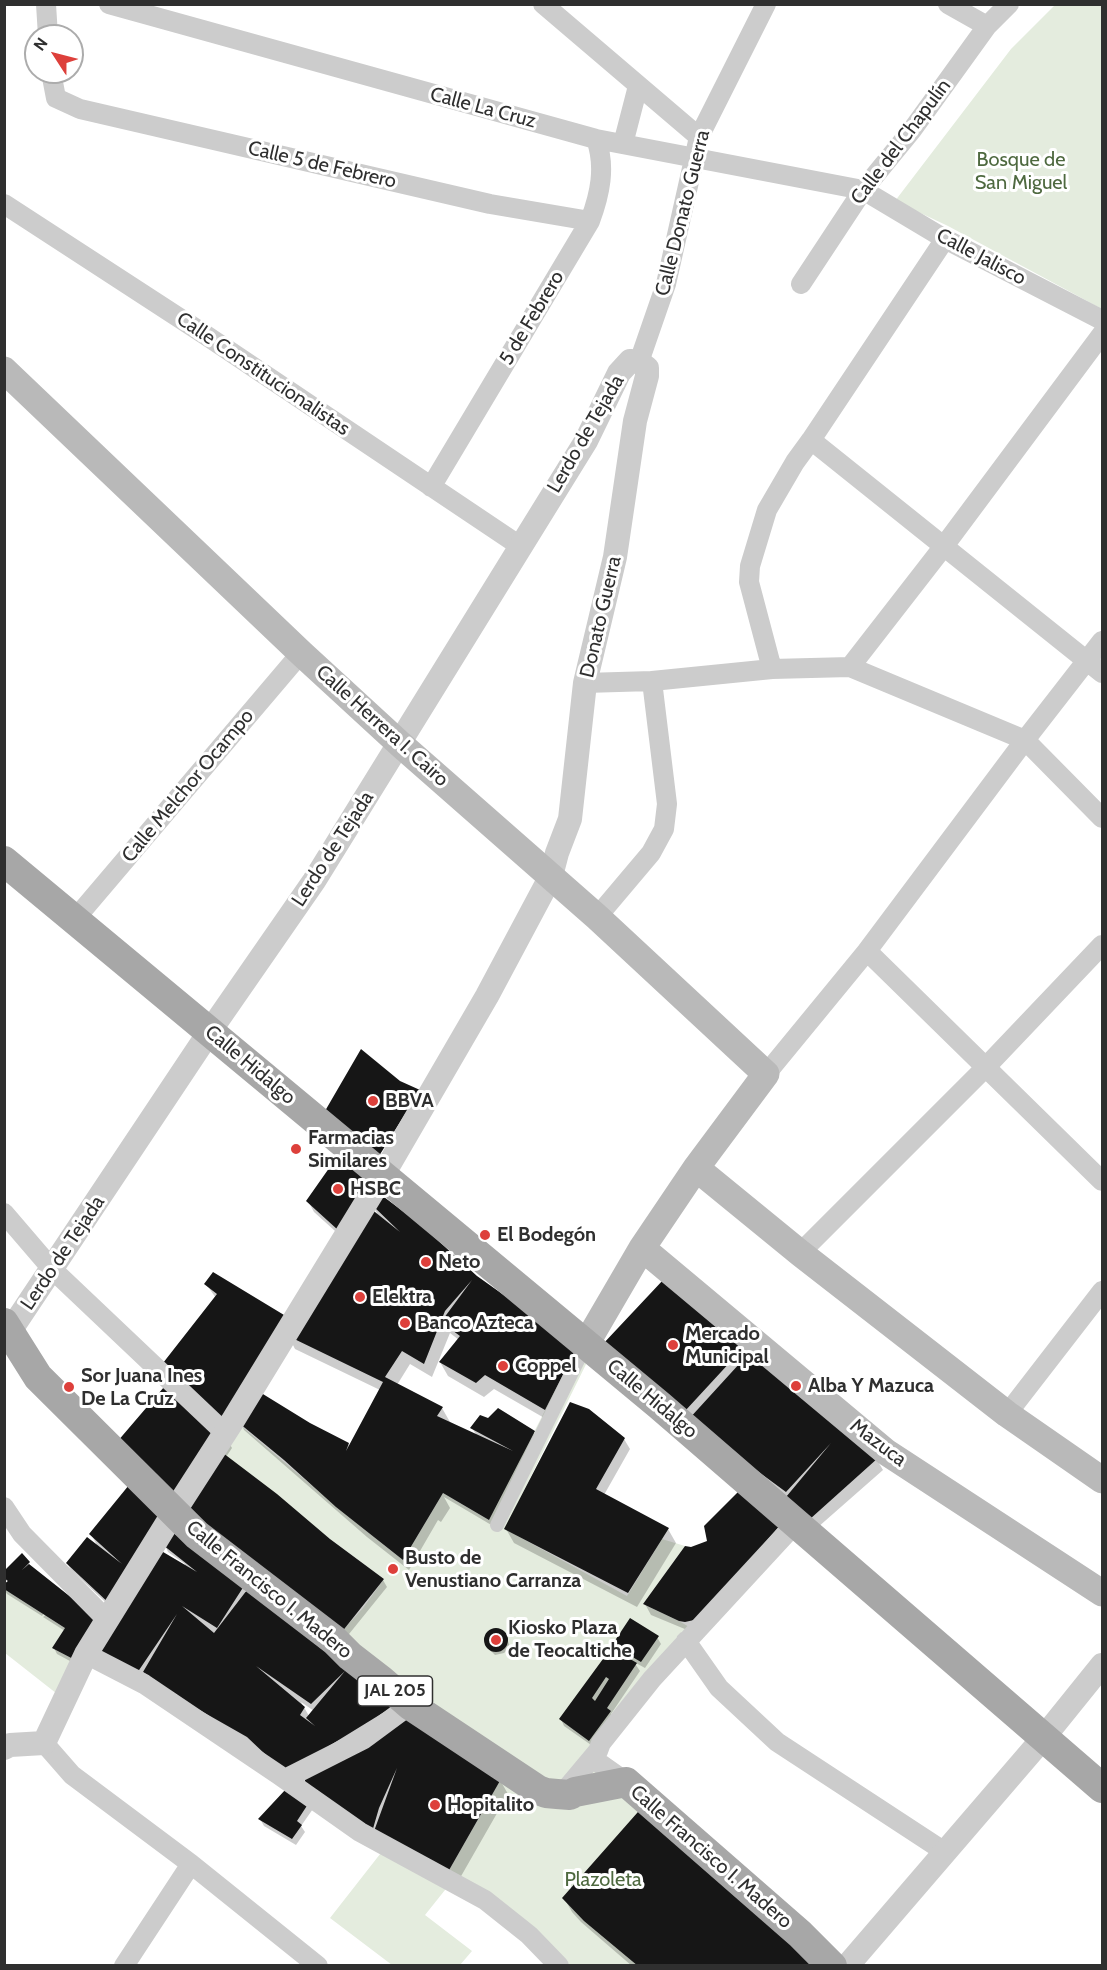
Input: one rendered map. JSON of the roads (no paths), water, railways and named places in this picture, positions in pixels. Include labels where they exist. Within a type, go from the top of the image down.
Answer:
[{"type":"main road","name":"Calle Herrera I. Cairo","points":[[4,370],[399,744],[597,917],[766,1074]]},
{"type":"main road","name":"Calle Hidalgo","points":[[4,861],[586,1344],[796,1522],[1102,1788]]},
{"type":"main road","points":[[586,1344],[642,1248],[696,1168],[766,1074]]},
{"type":"main road","points":[[696,1168],[800,1253],[1007,1414],[1102,1480]]},
{"type":"main road","name":"Mazuca","points":[[642,1248],[886,1452],[1102,1593]]},
{"type":"main road","name":"Calle Francisco I. Madero","points":[[7,1327],[38,1377],[197,1535],[334,1640],[410,1705],[538,1790],[546,1793],[570,1794],[626,1782],[800,1934],[832,1965]]},
{"type":"street","points":[[46,4],[47,24]]},
{"type":"street","name":"Calle La Cruz","points":[[109,4],[597,139],[863,190]]},
{"type":"street","points":[[543,4],[699,137]]},
{"type":"street","name":"Calle Donato Guerra","points":[[639,362],[666,284],[699,137],[766,4]]},
{"type":"street","points":[[948,4],[987,26]]},
{"type":"street","name":"Calle del Chapulín","points":[[801,284],[863,190],[912,130],[987,26],[1009,4]]},
{"type":"street","name":"Calle 5 de Febrero","points":[[54,84],[57,98],[80,109],[490,204],[590,221]]},
{"type":"street","points":[[623,144],[638,86]]},
{"type":"street","name":"5 de Febrero","points":[[431,487],[590,221],[601,180],[601,154],[597,139]]},
{"type":"street","name":"Calle Jalisco","points":[[863,190],[945,239],[1102,320]]},
{"type":"street","name":"Calle Constitucionalistas","points":[[4,204],[194,327],[520,546]]},
{"type":"street","points":[[772,669],[749,582],[750,566],[767,510],[795,462],[812,440],[945,239]]},
{"type":"street","points":[[850,667],[944,546],[1102,334]]},
{"type":"street","name":"Lerdo de Tejada","points":[[7,1327],[52,1269],[210,1031],[314,881],[586,441],[619,373],[630,361],[639,362]]},
{"type":"street","name":"Donato Guerra","points":[[44,1743],[86,1654],[383,1175],[482,1005],[551,876],[570,819],[585,683],[615,557],[635,422],[647,376],[648,368],[639,362]]},
{"type":"street","points":[[812,440],[1095,667]]},
{"type":"street","points":[[766,1074],[867,951],[1025,740],[1095,667],[1102,641]]},
{"type":"street","name":"Calle Melchor Ocampo","points":[[75,920],[301,653]]},
{"type":"street","points":[[585,683],[652,681],[772,669],[850,667],[1025,740],[1102,818]]},
{"type":"street","points":[[597,917],[651,853],[664,830],[667,804],[652,681]]},
{"type":"street","points":[[800,1253],[986,1066],[1102,945]]},
{"type":"street","points":[[867,951],[1102,1181]]},
{"type":"street","points":[[4,1213],[52,1269],[225,1433]]},
{"type":"street","points":[[1007,1414],[1102,1291]]},
{"type":"street","points":[[497,1525],[586,1344]]},
{"type":"street","points":[[4,1507],[22,1534],[107,1620]]},
{"type":"street","points":[[562,1794],[652,1678],[796,1522]]},
{"type":"street","points":[[686,1641],[719,1688],[777,1742],[945,1852]]},
{"type":"street","points":[[86,1654],[144,1684],[360,1832],[485,1900],[529,1935],[559,1965]]},
{"type":"street","points":[[847,1965],[1044,1737],[1102,1665]]},
{"type":"street","points":[[285,1779],[364,1739],[410,1705]]},
{"type":"street","points":[[4,1748],[10,1745],[44,1743],[72,1775],[191,1864],[318,1965]]},
{"type":"street","points":[[592,1758],[626,1782]]},
{"type":"street","points":[[124,1965],[191,1864]]},
{"type":"place","name":"BBVA","points":[[373,1101]]},
{"type":"place","name":"Farmacias Similares","points":[[296,1149]]},
{"type":"place","name":"HSBC","points":[[338,1189]]},
{"type":"place","name":"El Bodegón","points":[[485,1235]]},
{"type":"place","name":"Neto","points":[[426,1262]]},
{"type":"place","name":"Elektra","points":[[360,1297]]},
{"type":"place","name":"Banco Azteca","points":[[405,1323]]},
{"type":"place","name":"Mercado Municipal","points":[[673,1345]]},
{"type":"place","name":"Coppel","points":[[503,1366]]},
{"type":"place","name":"Alba Y Mazuca","points":[[796,1386]]},
{"type":"place","name":"Sor Juana Ines De La Cruz","points":[[69,1387]]},
{"type":"place","name":"Busto de Venustiano Carranza","points":[[393,1569]]},
{"type":"place","name":"Kiosko Plaza de Teocaltiche","points":[[496,1640]]},
{"type":"place","name":"Hopitalito","points":[[435,1805]]},
{"type":"park label","name":"Bosque de San Miguel","points":[[1021,172]]},
{"type":"park label","name":"Plazoleta","points":[[603,1880]]}]
